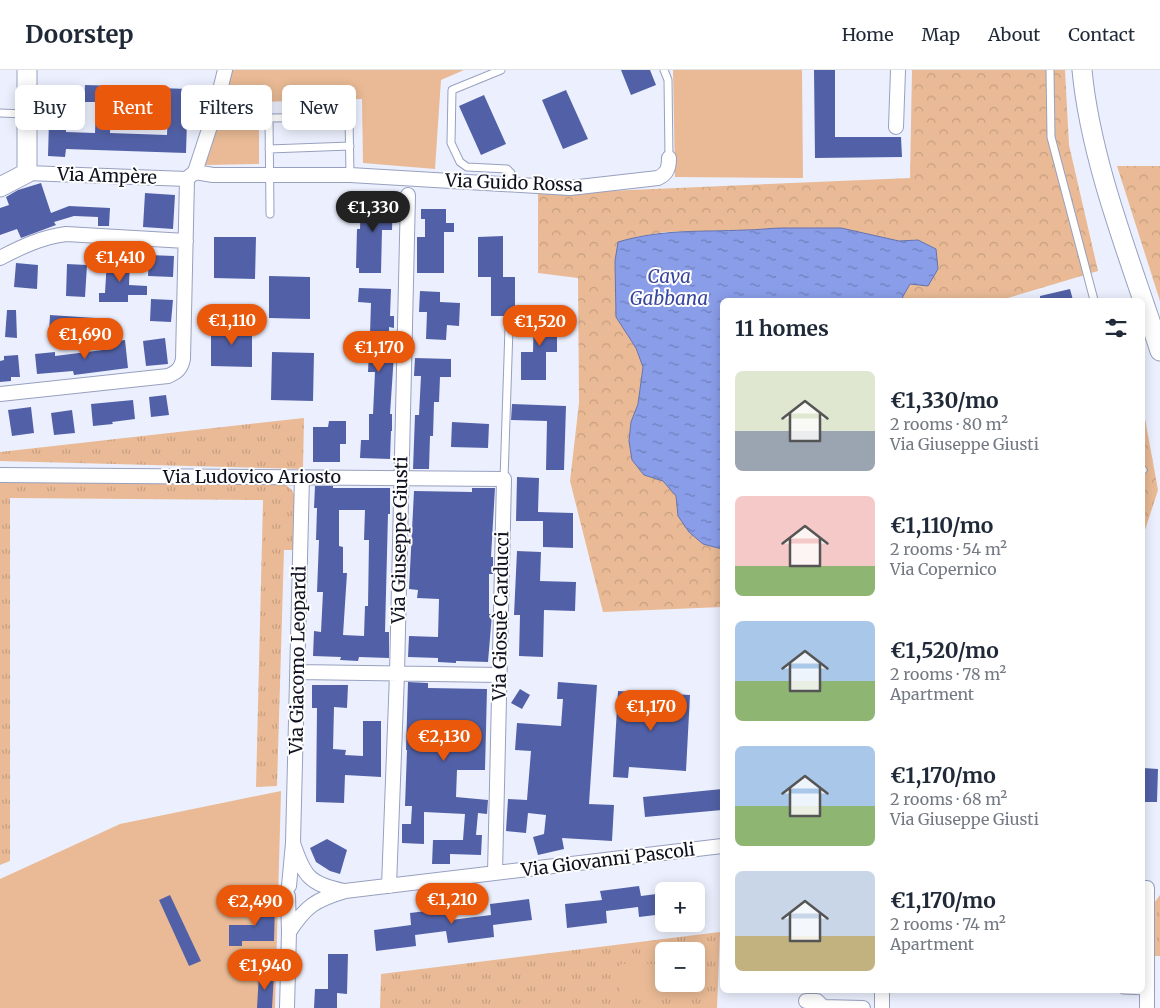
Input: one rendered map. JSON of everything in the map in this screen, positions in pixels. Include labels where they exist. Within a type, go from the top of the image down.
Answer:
[{"type":"street","points":[[27,70],[27,85]]},
{"type":"street","points":[[0,394],[168,376],[175,373],[181,367],[183,359],[186,241],[191,176],[214,114],[225,70]]},
{"type":"street","points":[[896,127],[898,70]]},
{"type":"street","points":[[1082,70],[1096,152],[1143,298]]},
{"type":"street","points":[[0,187],[27,173],[27,130]]},
{"type":"street","name":"Via Guido Rossa","points":[[191,176],[350,175],[570,188],[658,178],[663,176],[668,170],[669,158]]},
{"type":"street","name":"Via Ampère","points":[[27,173],[191,176]]},
{"type":"street","name":"Via Giuseppe Giusti","points":[[389,886],[397,674],[408,195]]},
{"type":"street","points":[[0,258],[22,246],[56,235],[66,234],[186,241]]},
{"type":"street","points":[[1145,304],[1160,351]]},
{"type":"street","name":"Via Ludovico Ariosto","points":[[0,475],[504,479]]},
{"type":"street","name":"Via Giacomo Leopardi","points":[[287,1008],[302,477]]},
{"type":"street","name":"Via Giosuè Carducci","points":[[495,873],[504,479]]},
{"type":"street","points":[[297,672],[500,675]]},
{"type":"street","name":"Via Giacomo Leopardi","points":[[293,843],[303,869],[312,881]]},
{"type":"street","name":"Via Giovanni Pascoli","points":[[312,903],[345,891],[720,846]]},
{"type":"street","points":[[289,932],[298,918],[315,900],[317,890],[312,881],[297,879],[289,891],[290,900],[303,907],[312,903]]},
{"type":"street","name":"Via Giovanni Pascoli","points":[[312,881],[345,891]]},
{"type":"street","points":[[1147,1008],[1145,909],[1150,887]]},
{"type":"street","points":[[882,993],[882,1008]]},
{"type":"street","points":[[806,1001],[817,1001],[823,1007],[863,1008]]},
{"type":"lane","points":[[501,70],[452,90],[451,143],[460,162],[466,167],[507,169],[511,173],[510,184]]},
{"type":"lane","points":[[664,70],[668,80],[669,158]]},
{"type":"lane","points":[[1050,70],[1051,137],[1093,298]]},
{"type":"lane","points":[[0,113],[15,114]]},
{"type":"lane","points":[[270,214],[269,118],[349,117],[350,175]]},
{"type":"lane","points":[[270,148],[350,146]]},
{"type":"lane","points":[[504,479],[509,328]]},
{"type":"green space","points":[[230,70],[464,70],[441,80],[435,169],[363,163],[362,99],[356,99],[356,85],[282,85],[282,101],[272,102],[272,85],[227,85]]},
{"type":"green space","points":[[673,70],[802,70],[803,178],[675,177]]},
{"type":"green space","points":[[912,70],[1065,70],[1069,145],[1098,271],[1008,298],[902,298],[910,284],[918,240],[899,241],[879,237],[783,228],[665,232],[636,237],[615,261],[616,317],[636,348],[643,367],[638,404],[631,422],[629,441],[644,475],[663,481],[676,496],[678,516],[703,544],[720,548],[720,607],[603,612],[570,481],[579,403],[578,278],[538,273],[538,194],[910,178]]},
{"type":"green space","points":[[216,130],[259,130],[259,164],[205,165]]},
{"type":"green space","points":[[1117,166],[1160,166],[1160,301]]},
{"type":"green space","points":[[304,418],[303,469],[0,461],[0,452]]},
{"type":"green space","points":[[1145,418],[1158,490],[1145,530]]},
{"type":"green space","points":[[0,481],[284,484],[290,488],[295,499],[293,550],[284,550],[277,786],[256,787],[263,500],[10,498],[10,861],[0,865]]},
{"type":"green space","points":[[281,791],[275,1008],[0,1008],[0,879],[120,824]]},
{"type":"green space","points":[[1160,895],[1160,956],[1155,956],[1154,903]]},
{"type":"green space","points":[[720,932],[717,1008],[380,1008],[381,974]]},
{"type":"green space","points":[[620,964],[655,964],[655,992],[620,992]]},
{"type":"water","name":"Cava Gabbana","points":[[841,228],[899,241],[918,240],[936,249],[938,269],[928,286],[910,284],[902,298],[720,298],[720,548],[703,544],[689,532],[678,516],[676,496],[663,481],[644,475],[632,460],[629,441],[631,422],[638,404],[643,367],[636,348],[616,317],[615,261],[618,242],[634,238],[666,233]]},
{"type":"building","points":[[621,70],[650,70],[656,85],[631,95]]},
{"type":"building","points":[[814,70],[835,70],[835,137],[901,137],[902,157],[815,158]]},
{"type":"building","points":[[85,85],[95,85],[95,102],[85,102]]},
{"type":"building","points":[[171,88],[181,89],[181,130],[187,130],[186,153],[66,149],[65,157],[48,156],[49,130],[95,133],[95,130],[110,130],[110,133],[167,135],[167,130],[171,130]]},
{"type":"building","points":[[566,90],[588,139],[563,149],[542,100]]},
{"type":"building","points":[[484,95],[506,144],[481,155],[459,106]]},
{"type":"building","points":[[41,183],[51,213],[69,206],[110,208],[109,226],[98,226],[98,217],[74,216],[54,222],[56,225],[21,238],[17,229],[0,235],[0,208],[9,205],[6,197],[18,190]]},
{"type":"building","points":[[145,193],[175,195],[173,229],[143,227]]},
{"type":"building","points":[[361,197],[393,198],[392,230],[382,230],[381,273],[359,273],[359,268],[356,268],[357,229],[360,229]]},
{"type":"building","points":[[421,209],[446,209],[446,223],[454,223],[454,232],[444,232],[444,273],[417,273],[417,237],[425,237],[425,219],[421,219]]},
{"type":"building","points":[[503,236],[503,277],[515,277],[515,316],[491,316],[491,277],[478,277],[478,237]]},
{"type":"building","points":[[214,237],[256,237],[255,279],[214,278]]},
{"type":"building","points":[[149,255],[174,256],[173,277],[148,276]]},
{"type":"building","points":[[107,259],[130,260],[129,285],[147,286],[147,295],[128,295],[128,302],[99,302],[99,293],[105,293]]},
{"type":"building","points":[[16,263],[38,265],[37,289],[14,287]]},
{"type":"building","points":[[67,264],[87,265],[85,297],[66,296]]},
{"type":"building","points":[[269,276],[310,277],[310,319],[269,318]]},
{"type":"building","points":[[359,288],[391,289],[390,316],[394,316],[394,328],[389,327],[389,354],[394,354],[390,414],[392,414],[392,431],[390,459],[360,458],[361,440],[369,440],[369,414],[373,414],[375,372],[368,372],[369,349],[366,349],[366,334],[370,334],[371,303],[358,302]]},
{"type":"building","points":[[1070,289],[1072,298],[1040,298],[1040,296]]},
{"type":"building","points":[[420,291],[440,292],[440,302],[460,303],[459,326],[447,325],[446,340],[426,339],[427,312],[419,312]]},
{"type":"building","points":[[151,299],[173,300],[171,322],[150,321]]},
{"type":"building","points":[[7,310],[16,310],[17,338],[5,337]]},
{"type":"building","points":[[534,312],[557,312],[557,352],[546,352],[546,380],[521,380],[521,352],[533,352]]},
{"type":"building","points":[[50,315],[95,318],[95,328],[69,326],[69,334],[49,333]]},
{"type":"building","points":[[220,324],[252,325],[252,367],[211,366],[211,333],[220,333]]},
{"type":"building","points":[[165,338],[168,364],[146,366],[143,341]]},
{"type":"building","points":[[125,340],[128,368],[74,375],[73,371],[37,374],[35,354],[55,352],[55,356],[103,350],[102,343]]},
{"type":"building","points":[[272,352],[314,353],[313,401],[271,400]]},
{"type":"building","points":[[18,355],[20,377],[11,377],[11,381],[0,382],[0,361],[4,360],[4,356]]},
{"type":"building","points":[[415,358],[451,359],[451,377],[440,377],[439,402],[434,402],[433,436],[430,436],[429,469],[413,469],[415,415],[419,415],[421,376],[414,376]]},
{"type":"building","points":[[166,395],[169,415],[151,417],[149,397]]},
{"type":"building","points":[[133,400],[135,419],[93,426],[91,404]]},
{"type":"building","points":[[512,404],[566,406],[564,470],[546,470],[547,421],[511,420]]},
{"type":"building","points":[[31,407],[34,433],[12,436],[8,410]]},
{"type":"building","points":[[72,410],[75,433],[54,435],[51,413]]},
{"type":"building","points":[[329,421],[346,421],[346,444],[340,444],[340,462],[313,462],[313,427],[328,427]]},
{"type":"building","points":[[452,422],[489,424],[488,448],[451,447]]},
{"type":"building","points":[[517,477],[539,478],[538,512],[573,513],[573,548],[543,547],[543,521],[516,521]]},
{"type":"building","points":[[315,486],[333,486],[333,488],[390,488],[385,632],[389,632],[389,658],[359,657],[358,661],[340,660],[341,657],[313,656],[314,631],[321,632],[323,592],[317,592],[319,540],[316,540],[317,508],[314,508]],"holes":[[[339,510],[365,510],[364,540],[369,540],[368,606],[365,606],[364,636],[343,635],[347,573],[343,573],[343,547],[339,546]]]},
{"type":"building","points":[[472,488],[495,488],[491,557],[493,557],[493,574],[489,574],[489,614],[492,614],[488,662],[438,662],[438,658],[408,657],[409,636],[438,637],[439,599],[417,598],[418,590],[409,589],[414,491],[472,492]]},
{"type":"building","points":[[517,551],[541,552],[540,581],[576,582],[575,611],[544,610],[543,657],[519,656],[520,615],[514,615]]},
{"type":"building","points":[[408,682],[428,683],[428,688],[487,689],[485,770],[457,770],[456,797],[488,800],[487,814],[478,813],[476,835],[482,835],[481,855],[450,854],[450,864],[432,864],[433,840],[463,840],[465,814],[424,812],[424,844],[402,843],[402,824],[411,824],[412,806],[405,806]]},
{"type":"building","points":[[558,682],[597,685],[589,804],[614,805],[612,841],[562,838],[564,849],[538,855],[533,837],[544,834],[546,815],[528,813],[526,833],[506,831],[508,799],[527,800],[531,751],[515,750],[517,723],[561,726],[563,699],[557,699]]},
{"type":"building","points":[[312,685],[348,685],[347,708],[334,707],[333,749],[346,750],[345,755],[363,756],[363,721],[381,721],[381,777],[345,775],[344,803],[316,802],[317,708],[312,708]]},
{"type":"building","points":[[520,689],[530,695],[522,709],[511,703]]},
{"type":"building","points":[[618,691],[690,695],[686,771],[629,767],[628,778],[613,777]]},
{"type":"building","points":[[1145,768],[1158,769],[1157,802],[1145,802]]},
{"type":"building","points":[[720,789],[720,810],[645,817],[643,797]]},
{"type":"building","points":[[327,839],[347,850],[340,874],[330,871],[316,862],[310,848]]},
{"type":"building","points":[[639,886],[641,896],[655,894],[655,915],[639,917],[638,907],[606,911],[607,923],[567,928],[565,904],[602,900],[600,891]]},
{"type":"building","points":[[170,895],[201,961],[189,966],[159,900]]},
{"type":"building","points":[[529,899],[532,920],[493,925],[494,937],[448,943],[446,931],[415,935],[416,946],[376,951],[374,930],[411,925],[410,913],[450,908],[451,920],[491,915],[490,904]]},
{"type":"building","points":[[256,904],[275,905],[274,941],[242,941],[242,946],[229,946],[229,925],[255,925]]},
{"type":"building","points":[[328,954],[348,954],[347,994],[337,993],[337,1008],[314,1008],[315,989],[328,989]]},
{"type":"building","points":[[259,973],[274,974],[272,1008],[257,1008]]}]
